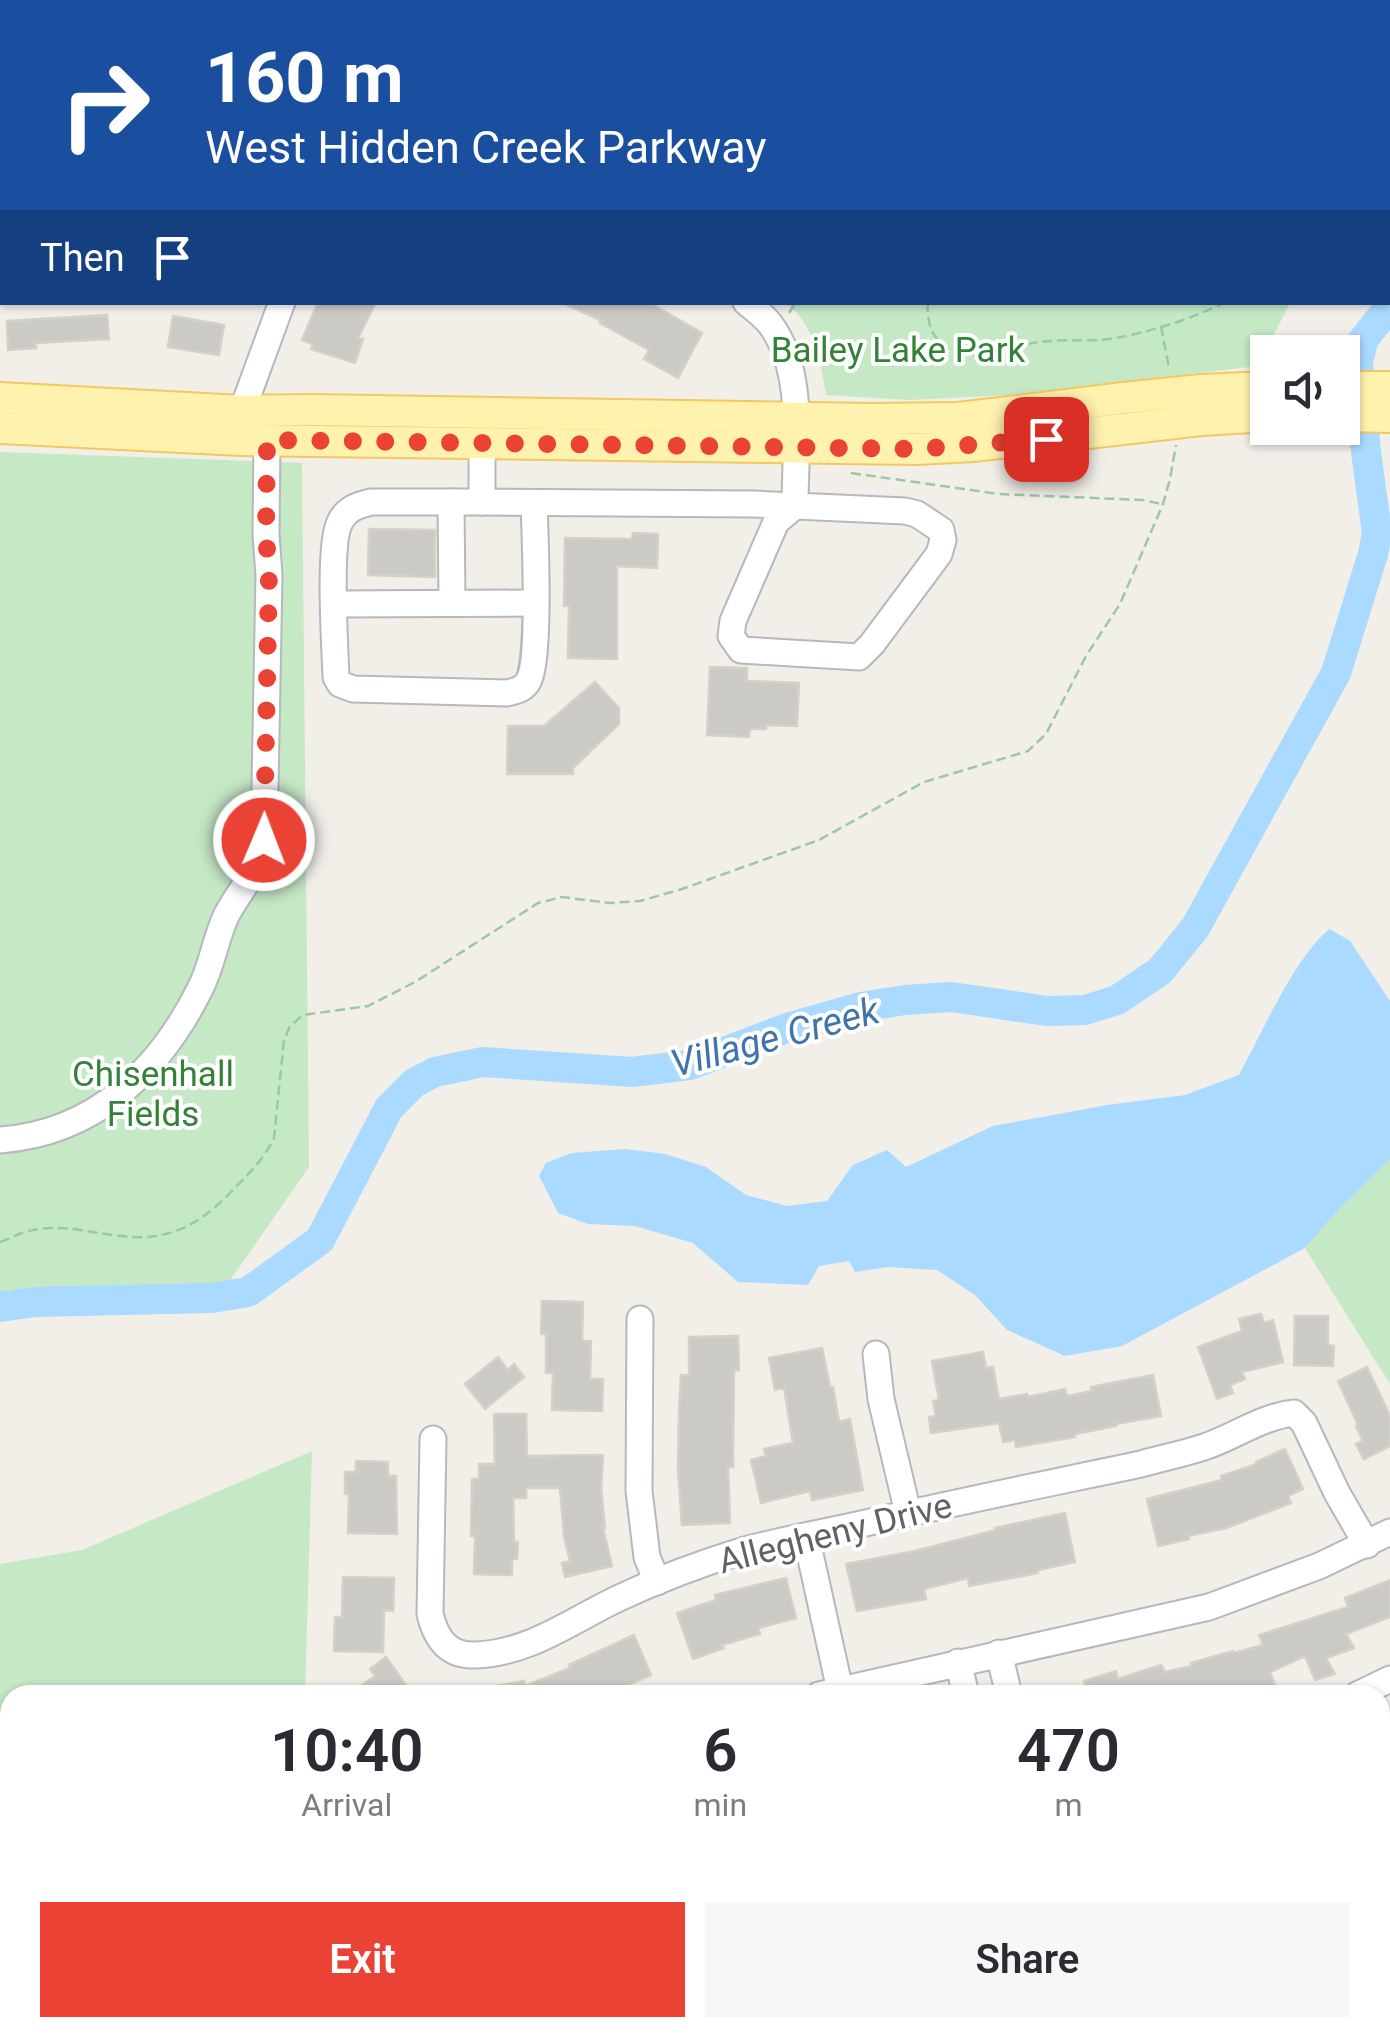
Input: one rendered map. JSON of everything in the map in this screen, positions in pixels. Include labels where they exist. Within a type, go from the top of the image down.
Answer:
[{"type":"main road","points":[[1360,387],[1390,387]]},
{"type":"main road","points":[[0,428],[267,440],[482,444],[795,432],[1201,390],[1250,389]]},
{"type":"main road","points":[[0,398],[795,432],[917,449],[1250,417]]},
{"type":"main road","points":[[1360,416],[1390,417]]},
{"type":"street","points":[[242,411],[281,305]]},
{"type":"street","points":[[770,309],[771,325],[787,356],[795,396],[796,506]]},
{"type":"street","points":[[0,1140],[69,1124],[113,1101],[163,1052],[202,987],[226,916],[253,872],[264,840],[269,575],[267,440]]},
{"type":"street","points":[[482,444],[482,502]]},
{"type":"street","points":[[534,503],[534,666],[529,682],[518,691],[506,693],[352,690],[340,684],[336,677],[334,553],[338,524],[348,512],[372,502],[482,502],[796,506],[917,514],[940,530],[943,540],[939,554],[859,657],[740,650],[731,636],[734,620],[776,522],[796,506]]},
{"type":"street","points":[[451,502],[452,604]]},
{"type":"street","points":[[335,604],[535,603]]},
{"type":"street","points":[[640,1319],[640,1507],[647,1557],[658,1582]]},
{"type":"street","points":[[876,1354],[908,1513]]},
{"type":"street","name":"Allegheny Drive","points":[[433,1439],[430,1614],[434,1631],[444,1646],[472,1656],[493,1654],[549,1636],[613,1601],[746,1550],[1156,1460],[1204,1447],[1276,1415],[1294,1413],[1304,1423],[1367,1545]]},
{"type":"street","points":[[859,1685],[1209,1607],[1319,1566],[1390,1532]]},
{"type":"street","points":[[806,1536],[828,1685]]},
{"type":"street","points":[[999,1653],[1007,1685]]},
{"type":"street","points":[[958,1662],[964,1685]]},
{"type":"path","points":[[770,309],[789,310],[793,305]]},
{"type":"path","points":[[928,305],[926,320],[938,340],[957,353],[977,354],[1043,342],[1105,340],[1201,315],[1219,305]]},
{"type":"path","points":[[1161,326],[1169,368]]},
{"type":"path","points":[[0,1242],[28,1230],[73,1228],[124,1237],[160,1236],[186,1228],[216,1207],[268,1152],[277,1121],[284,1040],[290,1026],[303,1015],[368,1006],[416,982],[538,903],[562,897],[610,903],[640,901],[682,889],[819,840],[924,782],[1028,751],[1046,734],[1086,656],[1120,604],[1163,504],[1176,441]]},
{"type":"path","points":[[844,472],[983,492],[1163,504]]},
{"type":"green space","name":"Bailey Lake Park","points":[[788,305],[1289,305],[1274,335],[1250,335],[1250,367],[1008,395],[910,400],[826,395],[819,357],[803,321]]},
{"type":"green space","name":"Chisenhall Fields","points":[[0,452],[302,463],[309,1167],[222,1292],[22,1306],[0,1311]]},
{"type":"green space","points":[[1390,1159],[1390,1384],[1305,1248]]},
{"type":"green space","points":[[312,1451],[305,1685],[0,1685],[0,1564],[82,1550]]},
{"type":"water","points":[[1330,929],[1350,941],[1390,1001],[1390,1159],[1305,1248],[1122,1346],[1065,1356],[1007,1330],[975,1295],[937,1270],[888,1267],[855,1272],[849,1261],[819,1266],[808,1285],[738,1282],[693,1243],[635,1226],[588,1224],[558,1213],[539,1176],[546,1163],[572,1153],[625,1149],[665,1154],[706,1167],[746,1195],[787,1206],[827,1201],[853,1165],[887,1150],[906,1167],[993,1126],[1185,1095],[1239,1075],[1292,976]]},
{"type":"building","points":[[317,305],[374,305],[358,338],[363,339],[355,363],[311,349],[313,344],[302,340]]},
{"type":"building","points":[[567,305],[653,305],[702,333],[678,378],[644,359],[649,350]]},
{"type":"building","points":[[107,315],[109,339],[35,343],[36,348],[8,350],[7,321]]},
{"type":"building","points":[[173,316],[224,325],[219,355],[168,347]]},
{"type":"building","points":[[369,529],[435,530],[435,577],[368,575]]},
{"type":"building","points":[[633,533],[658,534],[657,568],[617,566],[617,659],[568,658],[565,538],[632,539]]},
{"type":"building","points":[[710,667],[747,668],[747,681],[799,683],[797,726],[766,725],[766,729],[750,729],[749,737],[707,735]]},
{"type":"building","points":[[595,682],[619,708],[619,724],[573,768],[573,774],[507,774],[508,726],[544,726]]},
{"type":"building","points":[[542,1301],[583,1302],[582,1341],[591,1341],[590,1379],[603,1379],[602,1411],[552,1410],[553,1373],[546,1373]]},
{"type":"building","points":[[1261,1314],[1264,1323],[1273,1320],[1283,1362],[1242,1372],[1245,1379],[1230,1385],[1233,1393],[1217,1399],[1198,1347],[1242,1331],[1239,1319]]},
{"type":"building","points":[[1295,1316],[1328,1316],[1333,1366],[1294,1365]]},
{"type":"building","points":[[738,1336],[733,1467],[728,1467],[730,1523],[682,1525],[679,1413],[681,1375],[689,1375],[689,1337]]},
{"type":"building","points":[[822,1348],[839,1422],[850,1419],[863,1490],[812,1500],[810,1491],[761,1503],[751,1460],[766,1456],[764,1449],[793,1443],[784,1388],[775,1390],[769,1358]]},
{"type":"building","points":[[983,1352],[986,1368],[993,1367],[999,1399],[1065,1389],[1067,1396],[1092,1391],[1091,1387],[1153,1375],[1161,1416],[1016,1447],[1015,1440],[1003,1442],[999,1423],[931,1433],[929,1417],[936,1416],[933,1401],[939,1400],[932,1361]]},
{"type":"building","points":[[498,1357],[508,1370],[514,1364],[524,1377],[485,1409],[465,1384]]},
{"type":"building","points":[[1367,1367],[1390,1416],[1390,1446],[1364,1459],[1356,1444],[1363,1441],[1358,1425],[1338,1381]]},
{"type":"building","points":[[494,1414],[526,1414],[527,1456],[603,1455],[603,1528],[612,1566],[565,1577],[562,1563],[570,1561],[560,1488],[526,1488],[526,1498],[513,1498],[514,1542],[518,1542],[512,1575],[474,1574],[472,1479],[479,1479],[479,1464],[495,1464]]},
{"type":"building","points":[[1285,1449],[1303,1489],[1288,1496],[1291,1503],[1226,1528],[1158,1546],[1147,1499],[1222,1480],[1221,1476]]},
{"type":"building","points":[[356,1461],[388,1462],[388,1476],[396,1476],[397,1534],[348,1533],[345,1472],[356,1472]]},
{"type":"building","points":[[1065,1513],[1075,1562],[969,1586],[968,1578],[924,1589],[926,1599],[857,1611],[846,1564]]},
{"type":"building","points":[[343,1577],[394,1578],[393,1611],[384,1610],[383,1652],[334,1651],[335,1617],[342,1617]]},
{"type":"building","points":[[786,1578],[796,1618],[758,1628],[760,1634],[693,1659],[677,1613],[716,1600],[715,1595]]},
{"type":"building","points":[[1390,1580],[1390,1617],[1346,1634],[1354,1648],[1326,1658],[1335,1674],[1315,1680],[1305,1656],[1270,1672],[1275,1685],[1085,1685],[1084,1681],[1116,1671],[1118,1679],[1161,1665],[1165,1672],[1263,1645],[1259,1635],[1348,1607],[1345,1598]]},
{"type":"building","points":[[634,1635],[651,1675],[628,1685],[528,1685],[570,1668],[569,1665]]},
{"type":"building","points":[[386,1657],[406,1685],[362,1685],[375,1676],[370,1669]]},
{"type":"waterway","name":"Village Creek","points":[[0,1307],[36,1302],[212,1298],[248,1292],[320,1240],[389,1108],[414,1083],[435,1072],[483,1062],[632,1072],[690,1065],[787,1028],[861,1007],[905,1000],[951,997],[1047,1011],[1085,1010],[1117,1000],[1160,971],[1195,928],[1336,673],[1377,533],[1358,363],[1363,340],[1390,306]]},
{"type":"route","points":[[264,840],[269,575],[267,440],[917,449],[1046,439]]}]
